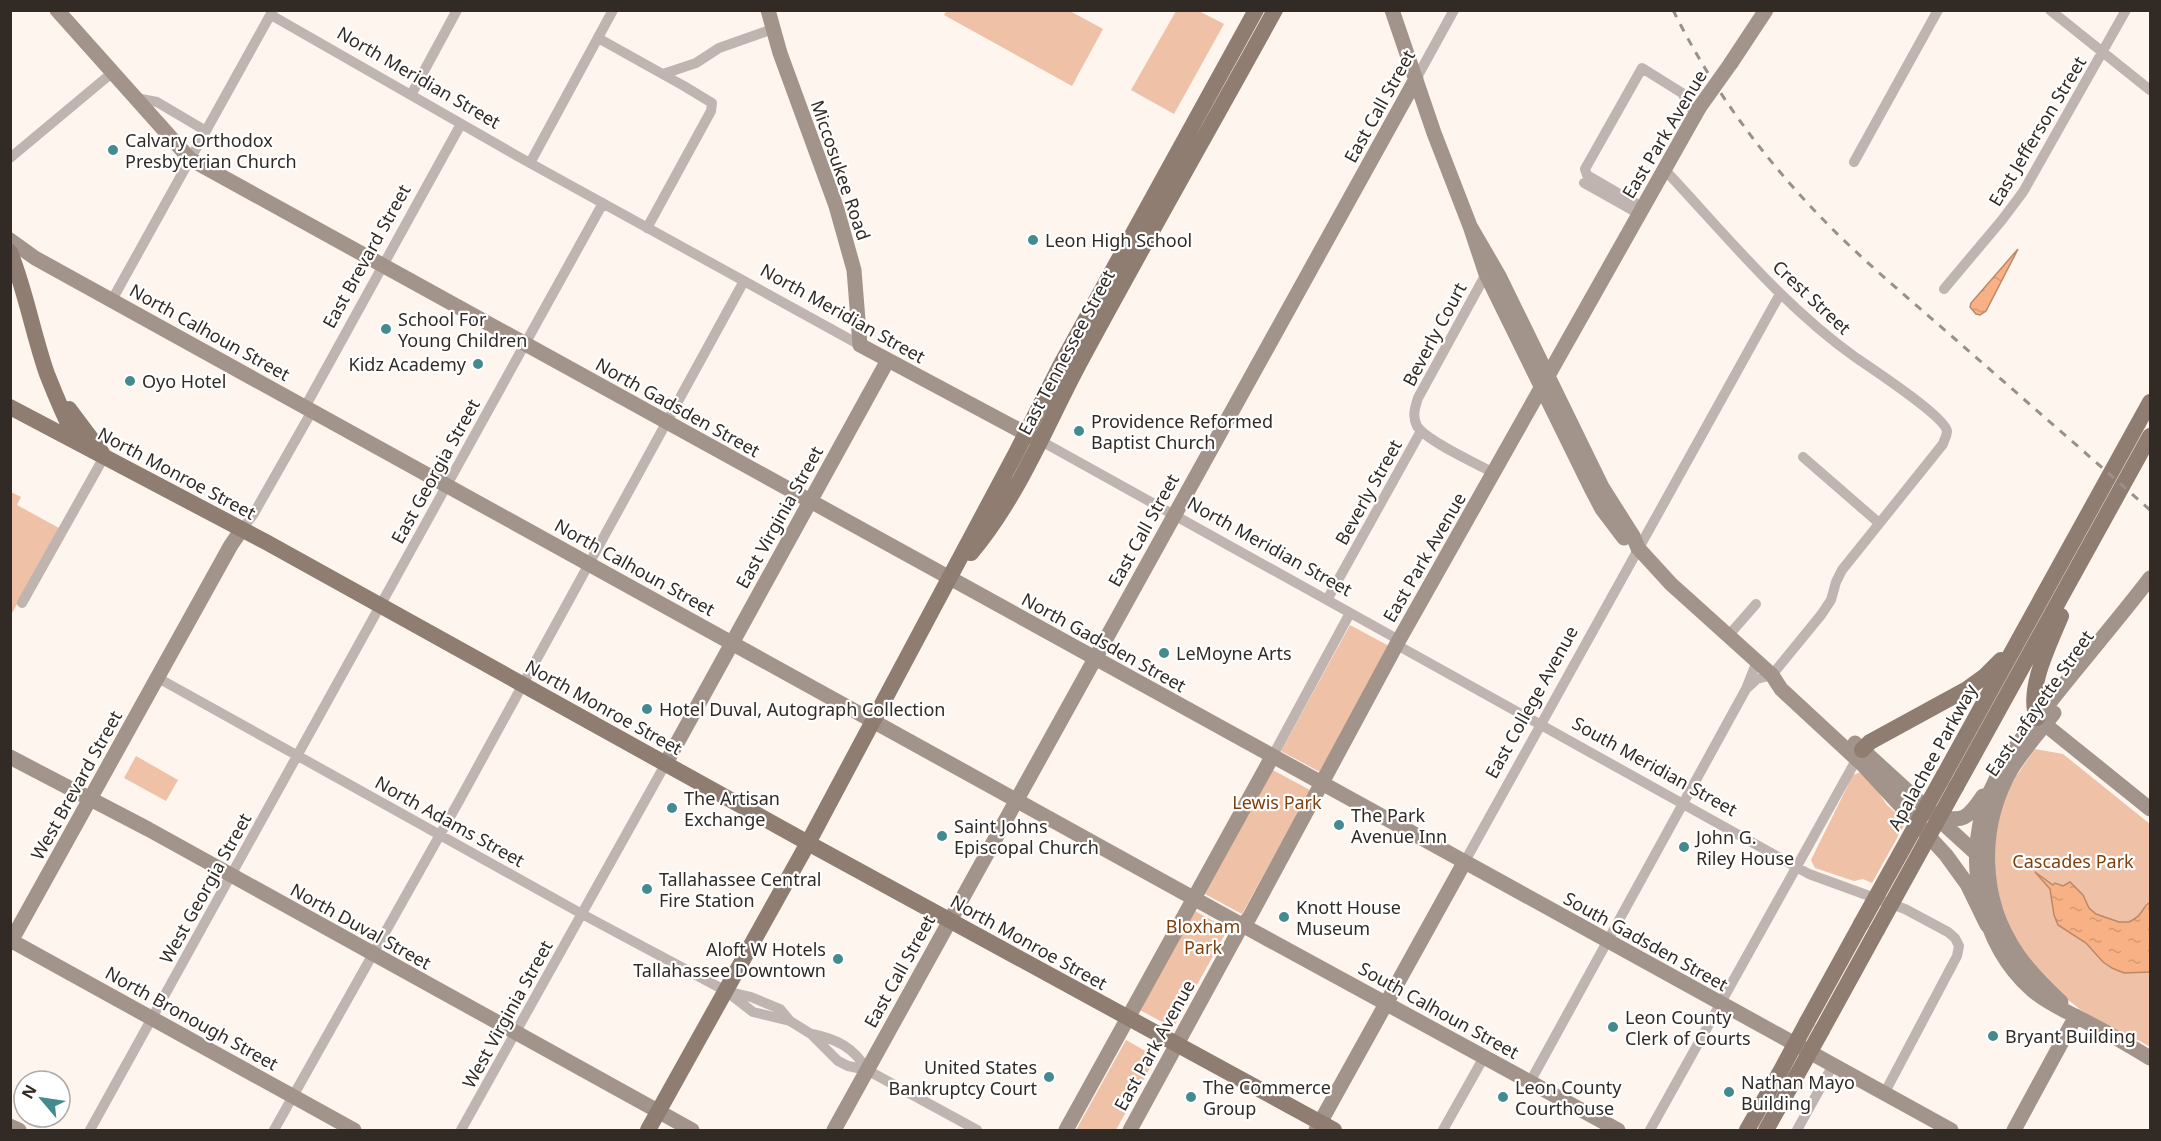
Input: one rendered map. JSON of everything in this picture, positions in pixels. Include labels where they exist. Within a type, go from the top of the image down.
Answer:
[{"type":"main road","name":"East Tennessee Street","points":[[1189,149],[1256,10]]},
{"type":"main road","name":"East Tennessee Street","points":[[648,1131],[808,843],[1026,433],[1099,312],[1189,149],[1275,10]]},
{"type":"main road","points":[[10,252],[47,373],[77,442]]},
{"type":"main road","name":"East Tennessee Street","points":[[949,578],[976,547],[1017,484],[1041,441],[1099,312]]},
{"type":"main road","points":[[36,421],[54,411],[56,396]]},
{"type":"main road","points":[[56,396],[104,457]]},
{"type":"main road","name":"Apalachee Parkway","points":[[1869,927],[1956,787],[2107,515],[2151,402]]},
{"type":"main road","name":"North Monroe Street","points":[[10,407],[242,530],[523,684],[808,843],[1177,1044],[1324,1128]]},
{"type":"main road","name":"Apalachee Parkway","points":[[1748,1131],[1786,1078],[1869,927],[1944,775],[2027,625],[2130,456],[2151,438]]},
{"type":"main road","points":[[2041,722],[2034,698],[2041,668],[2060,619],[2107,515]]},
{"type":"main road","points":[[1859,754],[1870,742],[1979,681],[2000,661],[2027,625]]},
{"type":"main road","name":"Apalachee Parkway","points":[[1767,1130],[1786,1078]]},
{"type":"street","name":"North Gadsden Street","points":[[57,10],[190,159],[1322,785]]},
{"type":"street","points":[[411,95],[457,10]]},
{"type":"street","points":[[530,163],[613,10]]},
{"type":"street","name":"Miccosukee Road","points":[[768,10],[836,206],[854,270],[860,345]]},
{"type":"street","points":[[1383,10],[1416,79]]},
{"type":"street","points":[[1392,10],[1486,274],[1545,383]]},
{"type":"street","name":"East Call Street","points":[[834,1131],[1454,10]]},
{"type":"street","name":"East Park Avenue","points":[[1130,1131],[1398,643],[1664,169],[1697,111],[1766,10]]},
{"type":"street","points":[[1854,162],[1938,10]]},
{"type":"street","points":[[2050,10],[2151,90]]},
{"type":"street","name":"East Jefferson Street","points":[[1944,289],[2024,192],[2126,10]]},
{"type":"street","points":[[112,300],[272,13]]},
{"type":"street","name":"North Meridian Street","points":[[272,13],[530,163],[860,345],[1041,441],[1350,613],[1398,643]]},
{"type":"street","points":[[663,74],[696,63],[719,48],[773,29]]},
{"type":"street","points":[[598,38],[712,103],[711,111],[647,228]]},
{"type":"street","points":[[1641,211],[1587,176],[1585,169],[1642,68],[1682,93],[1697,111]]},
{"type":"street","points":[[10,158],[113,72]]},
{"type":"street","points":[[136,98],[157,102],[206,131]]},
{"type":"street","name":"East Brevard Street","points":[[158,678],[231,545],[253,515],[382,266],[461,124]]},
{"type":"street","name":"Crest Street","points":[[1664,169],[1780,294],[1846,351],[1906,394],[1947,429],[1942,444],[1879,523]]},
{"type":"street","points":[[1584,183],[1641,211]]},
{"type":"street","name":"East Georgia Street","points":[[297,755],[603,203]]},
{"type":"street","points":[[1470,226],[1499,276],[1602,509],[1619,533],[1638,548],[1665,579],[1772,675],[1788,682],[1859,754],[1959,872],[1987,925]]},
{"type":"street","name":"North Calhoun Street","points":[[10,240],[36,258],[1242,925]]},
{"type":"street","points":[[17,270],[36,258]]},
{"type":"street","name":"Beverly Court","points":[[1421,432],[1414,414],[1418,398],[1486,274]]},
{"type":"street","points":[[274,1131],[744,281]]},
{"type":"street","name":"East College Avenue","points":[[1324,1128],[1387,1004],[1464,863],[1780,294]]},
{"type":"street","name":"East Virginia Street","points":[[582,914],[888,360]]},
{"type":"street","points":[[2130,456],[2151,390]]},
{"type":"street","points":[[1421,432],[1494,473]]},
{"type":"street","name":"Beverly Street","points":[[1327,600],[1421,432]]},
{"type":"street","points":[[22,603],[104,457]]},
{"type":"street","points":[[1746,689],[1759,678],[1772,675],[1821,615],[1831,600],[1842,570],[1879,523],[1803,457]]},
{"type":"street","name":"East Lafayette Street","points":[[2076,1016],[2051,1005],[2026,984],[2004,957],[1987,925],[1978,884],[1982,859],[1994,810],[2012,768],[2079,663],[2114,626],[2151,578]]},
{"type":"street","points":[[1728,636],[1756,604]]},
{"type":"street","name":"East Park Avenue","points":[[1066,1131],[1350,613]]},
{"type":"street","name":"South Meridian Street","points":[[1398,643],[1540,725],[1811,875],[1905,909],[1955,938],[1959,946],[1957,956],[1884,1094]]},
{"type":"street","points":[[1530,1082],[1746,689],[1757,661]]},
{"type":"street","name":"North Adams Street","points":[[158,678],[582,914],[726,991],[768,1003],[780,1009],[790,1021],[811,1034],[830,1038],[860,1057],[867,1070],[977,1131]]},
{"type":"street","name":"West Brevard Street","points":[[11,941],[158,678]]},
{"type":"street","points":[[2041,722],[2151,809]]},
{"type":"street","name":"East Lafayette Street","points":[[2041,722],[2011,751],[1994,779],[1983,810],[1979,832],[1982,859],[1993,901],[2008,940],[2035,976],[2076,1016]]},
{"type":"street","points":[[1859,754],[1931,812],[1982,859]]},
{"type":"street","points":[[1650,1131],[1859,754]]},
{"type":"street","name":"West Georgia Street","points":[[90,1131],[297,755]]},
{"type":"street","name":"North Duval Street","points":[[10,756],[91,801],[148,829],[692,1131]]},
{"type":"street","points":[[1931,812],[1953,820],[1966,816],[1974,809],[1994,779]]},
{"type":"street","name":"South Gadsden Street","points":[[1322,785],[1951,1131]]},
{"type":"street","points":[[1919,826],[1943,838],[1962,840],[1979,832],[1994,810]]},
{"type":"street","name":"West Virginia Street","points":[[461,1131],[582,914]]},
{"type":"street","name":"South Calhoun Street","points":[[1242,925],[1618,1131]]},
{"type":"street","name":"North Bronough Street","points":[[11,941],[354,1131]]},
{"type":"street","points":[[2014,1131],[2076,1016],[2151,1058]]},
{"type":"street","points":[[1443,1131],[1484,1057]]},
{"type":"street","points":[[1797,1131],[1833,1065]]},
{"type":"street","points":[[10,1126],[19,1131]]},
{"type":"green space","points":[[946,11],[1070,11],[1103,29],[1072,86],[944,15]]},
{"type":"green space","points":[[1176,11],[1199,11],[1224,24],[1174,114],[1131,90]]},
{"type":"green space","points":[[11,492],[21,497],[17,505],[59,528],[11,615]]},
{"type":"green space","points":[[1350,625],[1389,646],[1320,772],[1281,751]]},
{"type":"green space","name":"Cascades Park","points":[[2035,749],[2063,754],[2150,824],[2150,1047],[2138,1040],[2131,1043],[2059,993],[2034,968],[2013,934],[2006,916],[1996,876],[1994,856],[1998,817],[2009,790]]},
{"type":"green space","points":[[136,756],[178,780],[166,801],[124,778]]},
{"type":"green space","name":"Lewis Park","points":[[1269,768],[1310,790],[1242,914],[1203,893]]},
{"type":"green space","points":[[1861,772],[1870,780],[1887,805],[1906,822],[1872,883],[1863,879],[1854,881],[1815,868],[1811,860],[1853,775]]},
{"type":"green space","name":"Bloxham Park","points":[[1195,911],[1228,929],[1173,1028],[1140,1010]]},
{"type":"green space","points":[[1126,1040],[1156,1057],[1116,1130],[1076,1130]]},
{"type":"water","points":[[2018,249],[1986,311],[1980,315],[1976,314],[1970,307],[1971,303]]},
{"type":"water","points":[[2035,872],[2053,885],[2055,883],[2063,886],[2070,882],[2083,895],[2089,908],[2096,914],[2119,922],[2129,922],[2134,919],[2150,902],[2150,972],[2124,973],[2112,968],[2103,962],[2086,943],[2058,925],[2050,889]]},
{"type":"railway","points":[[1673,10],[1710,76],[1752,138],[1826,223],[1878,272],[2150,510]]},
{"type":"place","name":"Calvary Orthodox Presbyterian Church","points":[[113,150]]},
{"type":"place","name":"Leon High School","points":[[1033,240]]},
{"type":"place","name":"School For Young Children","points":[[386,329]]},
{"type":"place","name":"Kidz Academy","points":[[478,364]]},
{"type":"place","name":"Oyo Hotel","points":[[130,381]]},
{"type":"place","name":"Providence Reformed Baptist Church","points":[[1079,431]]},
{"type":"place","name":"LeMoyne Arts","points":[[1164,653]]},
{"type":"place","name":"Hotel Duval, Autograph Collection","points":[[647,709]]},
{"type":"place","name":"The Artisan Exchange","points":[[672,808]]},
{"type":"place","name":"The Park Avenue Inn","points":[[1339,825]]},
{"type":"place","name":"Saint Johns Episcopal Church","points":[[942,836]]},
{"type":"place","name":"John G. Riley House","points":[[1684,847]]},
{"type":"place","name":"Tallahassee Central Fire Station","points":[[647,889]]},
{"type":"place","name":"Knott House Museum","points":[[1284,917]]},
{"type":"place","name":"Aloft W Hotels Tallahassee Downtown","points":[[838,959]]},
{"type":"place","name":"Leon County Clerk of Courts","points":[[1613,1027]]},
{"type":"place","name":"Bryant Building","points":[[1993,1036]]},
{"type":"place","name":"United States Bankruptcy Court","points":[[1049,1077]]},
{"type":"place","name":"Nathan Mayo Building","points":[[1729,1092]]},
{"type":"place","name":"The Commerce Group","points":[[1191,1097]]},
{"type":"place","name":"Leon County Courthouse","points":[[1503,1097]]}]
